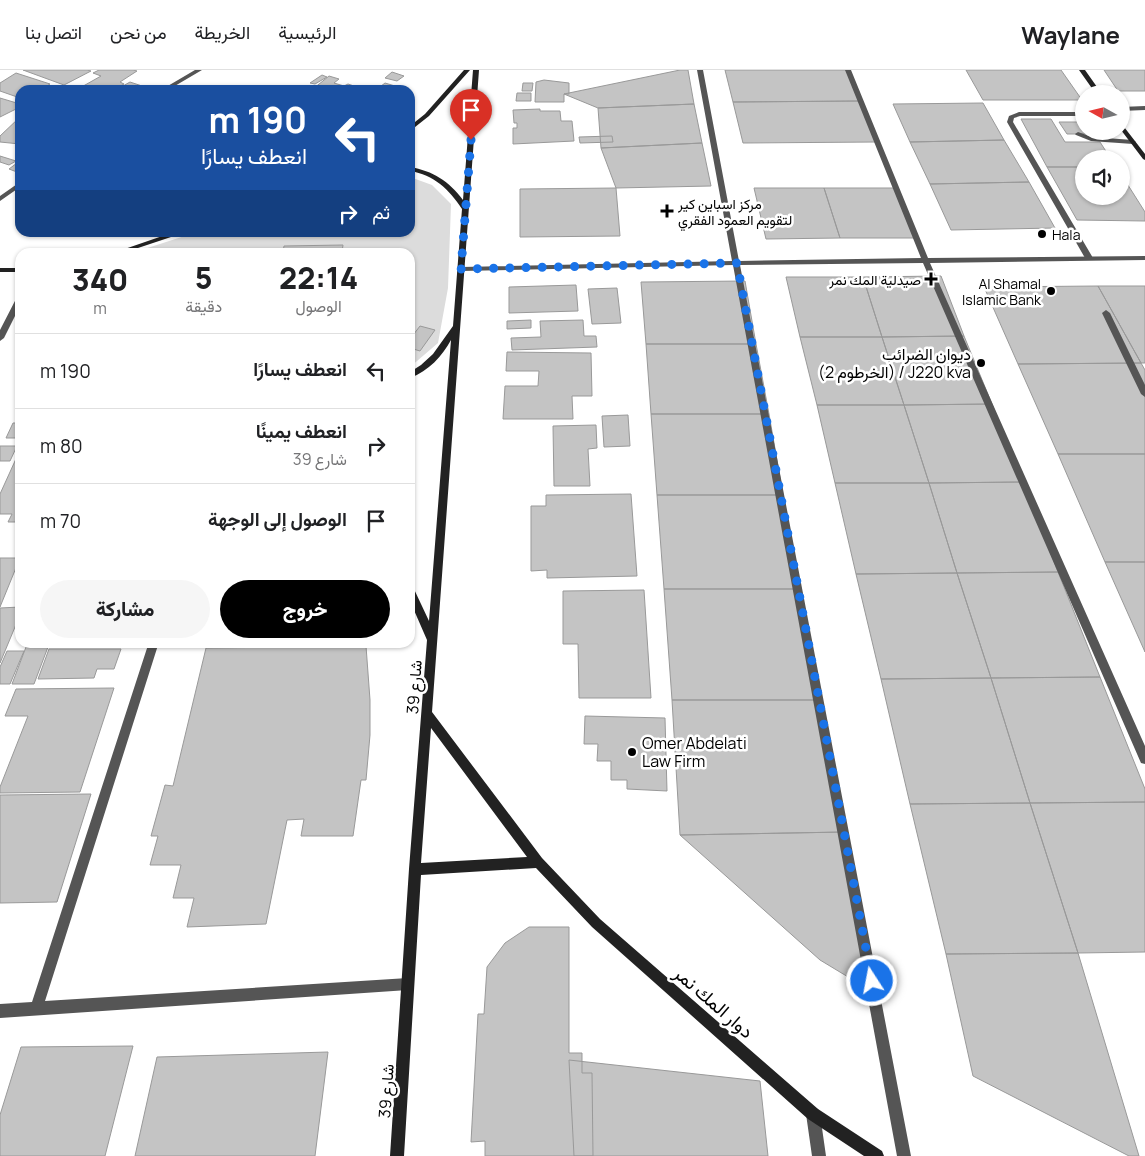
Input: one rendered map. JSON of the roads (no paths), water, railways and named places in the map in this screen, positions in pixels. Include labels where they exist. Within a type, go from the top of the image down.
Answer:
[{"type":"street","points":[[173,85],[199,70]]},
{"type":"street","points":[[415,126],[427,115],[467,70]]},
{"type":"street","name":"شارع 39","points":[[397,1156],[415,869],[476,70]]},
{"type":"street","points":[[700,70],[904,1156]]},
{"type":"street","points":[[848,70],[924,260],[1145,759]]},
{"type":"street","points":[[1082,70],[1093,85]]},
{"type":"street","points":[[1130,109],[1145,108]]},
{"type":"street","points":[[1075,114],[1019,114],[1011,117],[1010,122],[1089,258]]},
{"type":"street","points":[[1065,114],[1069,122]]},
{"type":"street","points":[[1130,138],[1145,158]]},
{"type":"street","points":[[1105,140],[1133,142]]},
{"type":"street","points":[[415,171],[441,180],[456,193],[466,210]]},
{"type":"street","points":[[0,199],[15,188]]},
{"type":"street","points":[[133,248],[167,237]]},
{"type":"street","points":[[461,269],[737,263],[1145,258]]},
{"type":"street","points":[[0,270],[15,270]]},
{"type":"street","points":[[0,338],[15,310]]},
{"type":"street","points":[[1106,312],[1145,394]]},
{"type":"street","points":[[415,372],[429,363],[446,344],[457,323]]},
{"type":"street","points":[[415,601],[433,641]]},
{"type":"street","points":[[36,1009],[152,648]]},
{"type":"street","name":"دوار المك نمر","points":[[427,714],[538,862],[596,923],[813,1114],[877,1156]]},
{"type":"street","points":[[415,869],[538,862]]},
{"type":"street","points":[[0,1011],[408,984]]},
{"type":"street","points":[[813,1114],[819,1156]]},
{"type":"place","name":"مركز اسباين كير لتقويم العمود الفقري","points":[[667,211]]},
{"type":"place","name":"Hala","points":[[1042,234]]},
{"type":"place","name":"صيدلية المك نمر","points":[[931,279]]},
{"type":"place","name":"Al Shamal Islamic Bank","points":[[1051,291]]},
{"type":"place","name":"ديوان الضرائب (الخرطوم 2) / J220 kva","points":[[981,363]]},
{"type":"place","name":"Omer Abdelati Law Firm","points":[[632,752]]}]
